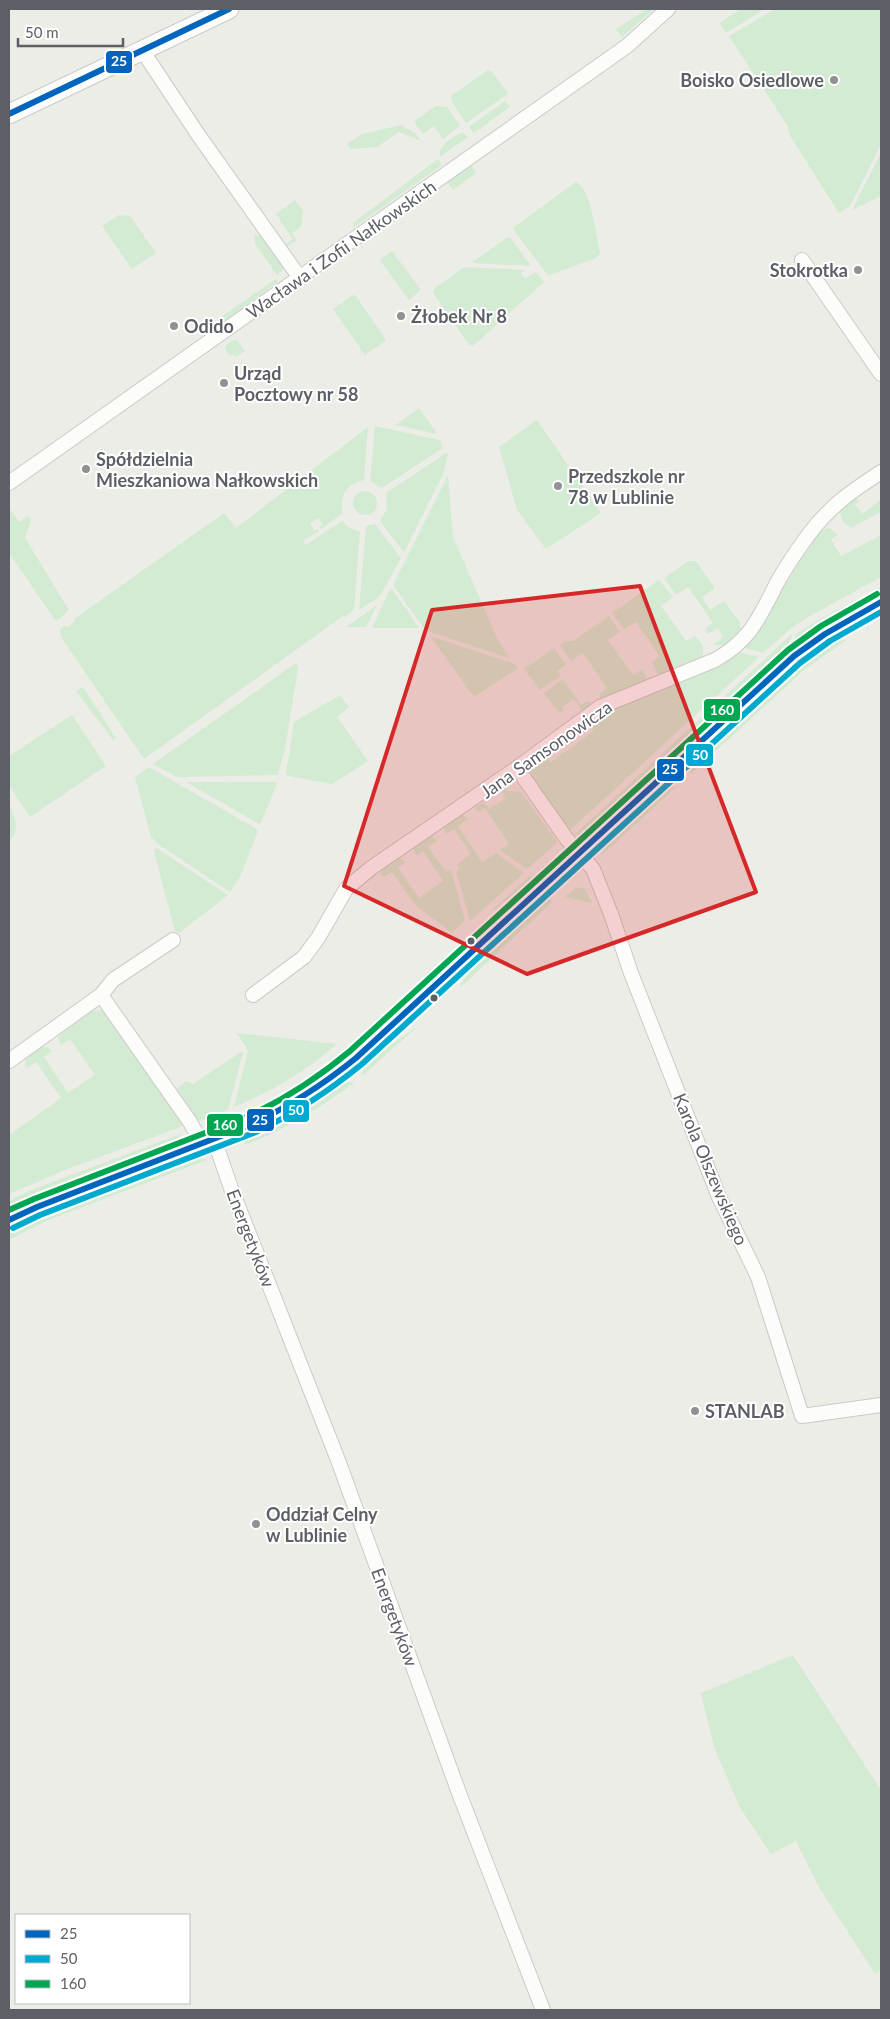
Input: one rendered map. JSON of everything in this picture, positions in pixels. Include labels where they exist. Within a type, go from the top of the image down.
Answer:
[{"type":"street","points":[[9,114],[228,9]]},
{"type":"street","name":"Wacława i Zofii Nałkowskich","points":[[9,483],[627,46],[668,9]]},
{"type":"street","points":[[142,50],[199,136],[300,278]]},
{"type":"street","points":[[802,260],[881,374]]},
{"type":"street","name":"Jana Samsonowicza","points":[[253,995],[304,957],[318,938],[346,889],[371,868],[517,768],[600,707],[715,660],[732,650],[750,632],[779,579],[826,513],[841,499],[881,472]]},
{"type":"street","points":[[9,1220],[37,1207],[208,1142],[276,1113],[310,1093],[341,1071],[794,656],[825,634],[881,602]]},
{"type":"street","points":[[517,768],[579,853]]},
{"type":"street","name":"Karola Olszewskiego","points":[[579,853],[592,869],[603,893],[631,973],[719,1197],[758,1277],[802,1416],[881,1405]]},
{"type":"street","points":[[9,1062],[101,995],[113,980],[173,940]]},
{"type":"street","name":"Energetyków","points":[[101,995],[190,1122],[208,1142],[231,1188],[338,1460],[452,1774],[543,2010]]},
{"type":"highlighted area","points":[[640,586],[756,892],[527,974],[344,886],[432,610]]},
{"type":"green space","points":[[647,9],[654,9],[622,37],[616,29]]},
{"type":"green space","points":[[741,9],[765,9],[726,33],[719,23]]},
{"type":"green space","points":[[775,9],[881,9],[881,144],[850,206],[839,213],[790,136],[787,125],[729,36]]},
{"type":"green space","points":[[488,70],[492,72],[508,94],[466,123],[451,100],[451,96]]},
{"type":"green space","points":[[505,101],[510,107],[474,133],[470,126]]},
{"type":"green space","points":[[436,106],[447,107],[460,126],[443,139],[434,126],[423,134],[414,121]]},
{"type":"green space","points":[[401,125],[415,133],[421,141],[399,132],[377,147],[351,149],[347,144],[362,134]]},
{"type":"green space","points":[[462,132],[468,137],[440,157],[441,148]]},
{"type":"green space","points":[[881,153],[881,196],[852,210]]},
{"type":"green space","points":[[438,159],[442,165],[354,227],[353,223]]},
{"type":"green space","points":[[471,165],[476,173],[453,190],[447,182]]},
{"type":"green space","points":[[576,182],[586,193],[595,224],[600,252],[598,257],[550,275],[547,274],[513,229]]},
{"type":"green space","points":[[295,200],[303,211],[301,227],[292,233],[297,240],[287,247],[285,245],[293,239],[276,214]]},
{"type":"green space","points":[[119,215],[130,216],[156,253],[132,269],[102,226]]},
{"type":"green space","points":[[254,235],[262,236],[283,266],[283,270],[277,275],[255,244]]},
{"type":"green space","points":[[508,237],[511,238],[531,266],[471,263]]},
{"type":"green space","points":[[392,251],[421,290],[409,300],[380,260]]},
{"type":"green space","points":[[464,267],[525,270],[521,273],[525,278],[536,272],[544,282],[473,346],[469,345],[433,293],[434,289]]},
{"type":"green space","points":[[276,279],[278,282],[224,321],[221,317]]},
{"type":"green space","points":[[353,295],[356,296],[386,340],[365,355],[333,309]]},
{"type":"green space","points":[[237,340],[245,351],[236,357],[234,354],[230,356],[225,349],[226,345]]},
{"type":"green space","points":[[419,408],[436,432],[436,434],[396,425]]},
{"type":"green space","points":[[537,420],[601,513],[546,549],[517,510],[499,447]]},
{"type":"green space","points":[[375,426],[440,440],[443,448],[382,488],[370,481]]},
{"type":"green space","points":[[368,427],[364,480],[353,484],[345,492],[342,501],[343,513],[321,529],[319,527],[323,525],[318,518],[310,524],[314,531],[317,529],[319,531],[303,541],[306,545],[342,521],[348,527],[360,532],[354,610],[144,759],[61,637],[60,629],[64,626],[67,627],[74,622],[74,619],[224,513],[236,528]]},
{"type":"green space","points":[[446,453],[448,454],[444,472],[405,551],[403,551],[380,521],[387,509],[386,493]]},
{"type":"green space","points":[[448,475],[453,537],[497,638],[509,658],[425,630],[393,585]]},
{"type":"green space","points":[[360,491],[370,491],[377,498],[377,508],[370,515],[360,515],[353,508],[353,498]]},
{"type":"green space","points":[[856,498],[859,502],[855,504],[862,514],[881,500],[881,512],[851,528],[842,521],[840,513]]},
{"type":"green space","points":[[9,508],[19,522],[28,516],[31,520],[25,538],[69,610],[61,618],[55,620],[9,553]]},
{"type":"green space","points":[[375,524],[401,558],[380,596],[359,610],[366,526]]},
{"type":"green space","points":[[827,528],[838,535],[831,539],[841,556],[881,535],[881,577],[808,617],[790,629],[763,653],[742,647],[753,637],[817,533]]},
{"type":"green space","points":[[689,561],[696,561],[715,588],[702,597],[710,610],[724,601],[739,621],[741,629],[725,645],[714,644],[723,637],[718,628],[708,634],[705,628],[713,623],[688,587],[676,595],[664,578]]},
{"type":"green space","points":[[659,580],[673,597],[661,606],[686,641],[695,636],[703,648],[702,657],[661,674],[657,673],[652,662],[660,657],[636,622],[624,629],[612,613]]},
{"type":"green space","points":[[881,587],[881,589],[833,614],[793,642],[796,634]]},
{"type":"green space","points":[[390,589],[392,589],[419,628],[372,628]]},
{"type":"green space","points":[[377,605],[366,627],[346,627]]},
{"type":"green space","points":[[609,616],[620,632],[608,640],[633,675],[642,669],[646,677],[644,681],[604,699],[600,697],[600,693],[607,688],[583,653],[571,661],[560,645],[564,641],[573,641]]},
{"type":"green space","points":[[793,633],[787,648],[583,833],[574,835]]},
{"type":"green space","points":[[433,637],[515,664],[518,668],[475,696],[432,639]]},
{"type":"green space","points":[[836,640],[846,640],[804,670],[691,774],[690,767],[804,663]]},
{"type":"green space","points":[[554,648],[566,665],[557,671],[561,676],[540,690],[524,669]]},
{"type":"green space","points":[[739,652],[759,657],[569,831],[529,773],[532,764],[545,754],[551,762],[594,731],[589,723],[608,710]]},
{"type":"green space","points":[[296,663],[298,668],[285,749],[278,775],[177,777],[153,764]]},
{"type":"green space","points":[[563,679],[581,705],[589,701],[592,706],[583,712],[574,699],[562,707],[564,710],[559,713],[544,693]]},
{"type":"green space","points":[[83,687],[116,738],[113,740],[76,691]]},
{"type":"green space","points":[[340,695],[349,707],[337,717],[368,761],[332,784],[288,776],[286,774],[294,722]]},
{"type":"green space","points":[[72,715],[106,766],[30,817],[9,785],[9,756]]},
{"type":"green space","points":[[149,767],[257,829],[258,831],[240,877],[230,892],[158,844],[151,837],[135,777]]},
{"type":"green space","points":[[186,782],[276,782],[277,784],[259,824]]},
{"type":"green space","points":[[678,785],[601,856],[607,843],[669,787]]},
{"type":"green space","points":[[501,790],[521,792],[557,843],[527,869],[500,850],[509,844],[485,808],[478,812],[475,808],[484,802],[489,809],[506,798]]},
{"type":"green space","points":[[9,806],[14,815],[16,829],[9,842]]},
{"type":"green space","points":[[462,813],[468,819],[458,826],[482,862],[496,853],[524,873],[470,921],[456,871],[459,869],[457,865],[471,854],[454,829],[446,834],[444,829],[445,824]]},
{"type":"green space","points":[[428,836],[432,836],[437,841],[428,847],[446,872],[451,869],[465,921],[452,933],[416,906],[392,872],[383,877],[381,873],[384,866],[397,857],[406,862],[398,868],[419,898],[443,881],[423,851],[416,856],[413,847]]},
{"type":"green space","points":[[156,848],[228,895],[179,933],[175,932],[154,851]]},
{"type":"green space","points":[[531,875],[534,878],[492,910]]},
{"type":"green space","points":[[576,887],[585,889],[592,903],[565,897]]},
{"type":"green space","points":[[550,897],[552,902],[461,987],[460,985],[473,967]]},
{"type":"green space","points":[[102,1010],[110,1015],[183,1123],[183,1126],[70,1168],[9,1194],[9,1135],[61,1098],[36,1062],[27,1068],[25,1064],[26,1059],[41,1047],[48,1047],[52,1051],[44,1057],[68,1093],[95,1075],[70,1039],[61,1045],[58,1038],[92,1011]]},
{"type":"green space","points":[[415,1028],[362,1076],[363,1068],[383,1050]]},
{"type":"green space","points":[[237,1033],[337,1044],[288,1080],[234,1107],[248,1051]]},
{"type":"green space","points":[[241,1052],[243,1053],[228,1110],[198,1121],[177,1089],[186,1081],[193,1084]]},
{"type":"green space","points":[[348,1081],[354,1083],[315,1110],[245,1145],[244,1141],[286,1121]]},
{"type":"green space","points":[[181,1134],[179,1139],[173,1143],[59,1185],[9,1207],[9,1201],[31,1190]]},
{"type":"green space","points":[[198,1158],[207,1160],[46,1221],[9,1240],[9,1234],[43,1217]]},
{"type":"green space","points":[[793,1655],[881,1790],[881,1970],[875,1974],[820,1889],[796,1841],[771,1854],[739,1806],[714,1747],[701,1693]]},
{"type":"transit line","name":"25","points":[[9,114],[229,9]]},
{"type":"transit line","name":"160","points":[[9,1210],[249,1116],[289,1095],[314,1079],[350,1051],[788,650],[821,626],[877,594]]},
{"type":"transit line","name":"25","points":[[9,1220],[37,1207],[252,1124],[293,1102],[332,1077],[356,1058],[794,656],[825,634],[881,602]]},
{"type":"transit line","name":"50","points":[[13,1228],[40,1215],[256,1132],[298,1110],[324,1093],[362,1064],[800,663],[830,641],[881,612]]},
{"type":"place","name":"Boisko Osiedlowe","points":[[834,80]]},
{"type":"place","name":"Stokrotka","points":[[858,270]]},
{"type":"place","name":"Żłobek Nr 8","points":[[401,316]]},
{"type":"place","name":"Odido","points":[[174,326]]},
{"type":"place","name":"Urząd Pocztowy nr 58","points":[[224,383]]},
{"type":"place","name":"Spółdzielnia Mieszkaniowa Nałkowskich","points":[[86,469]]},
{"type":"place","name":"Przedszkole nr 78 w Lublinie","points":[[558,486]]},
{"type":"place","name":"STANLAB","points":[[695,1411]]},
{"type":"place","name":"Oddział Celny w Lublinie","points":[[256,1524]]}]
